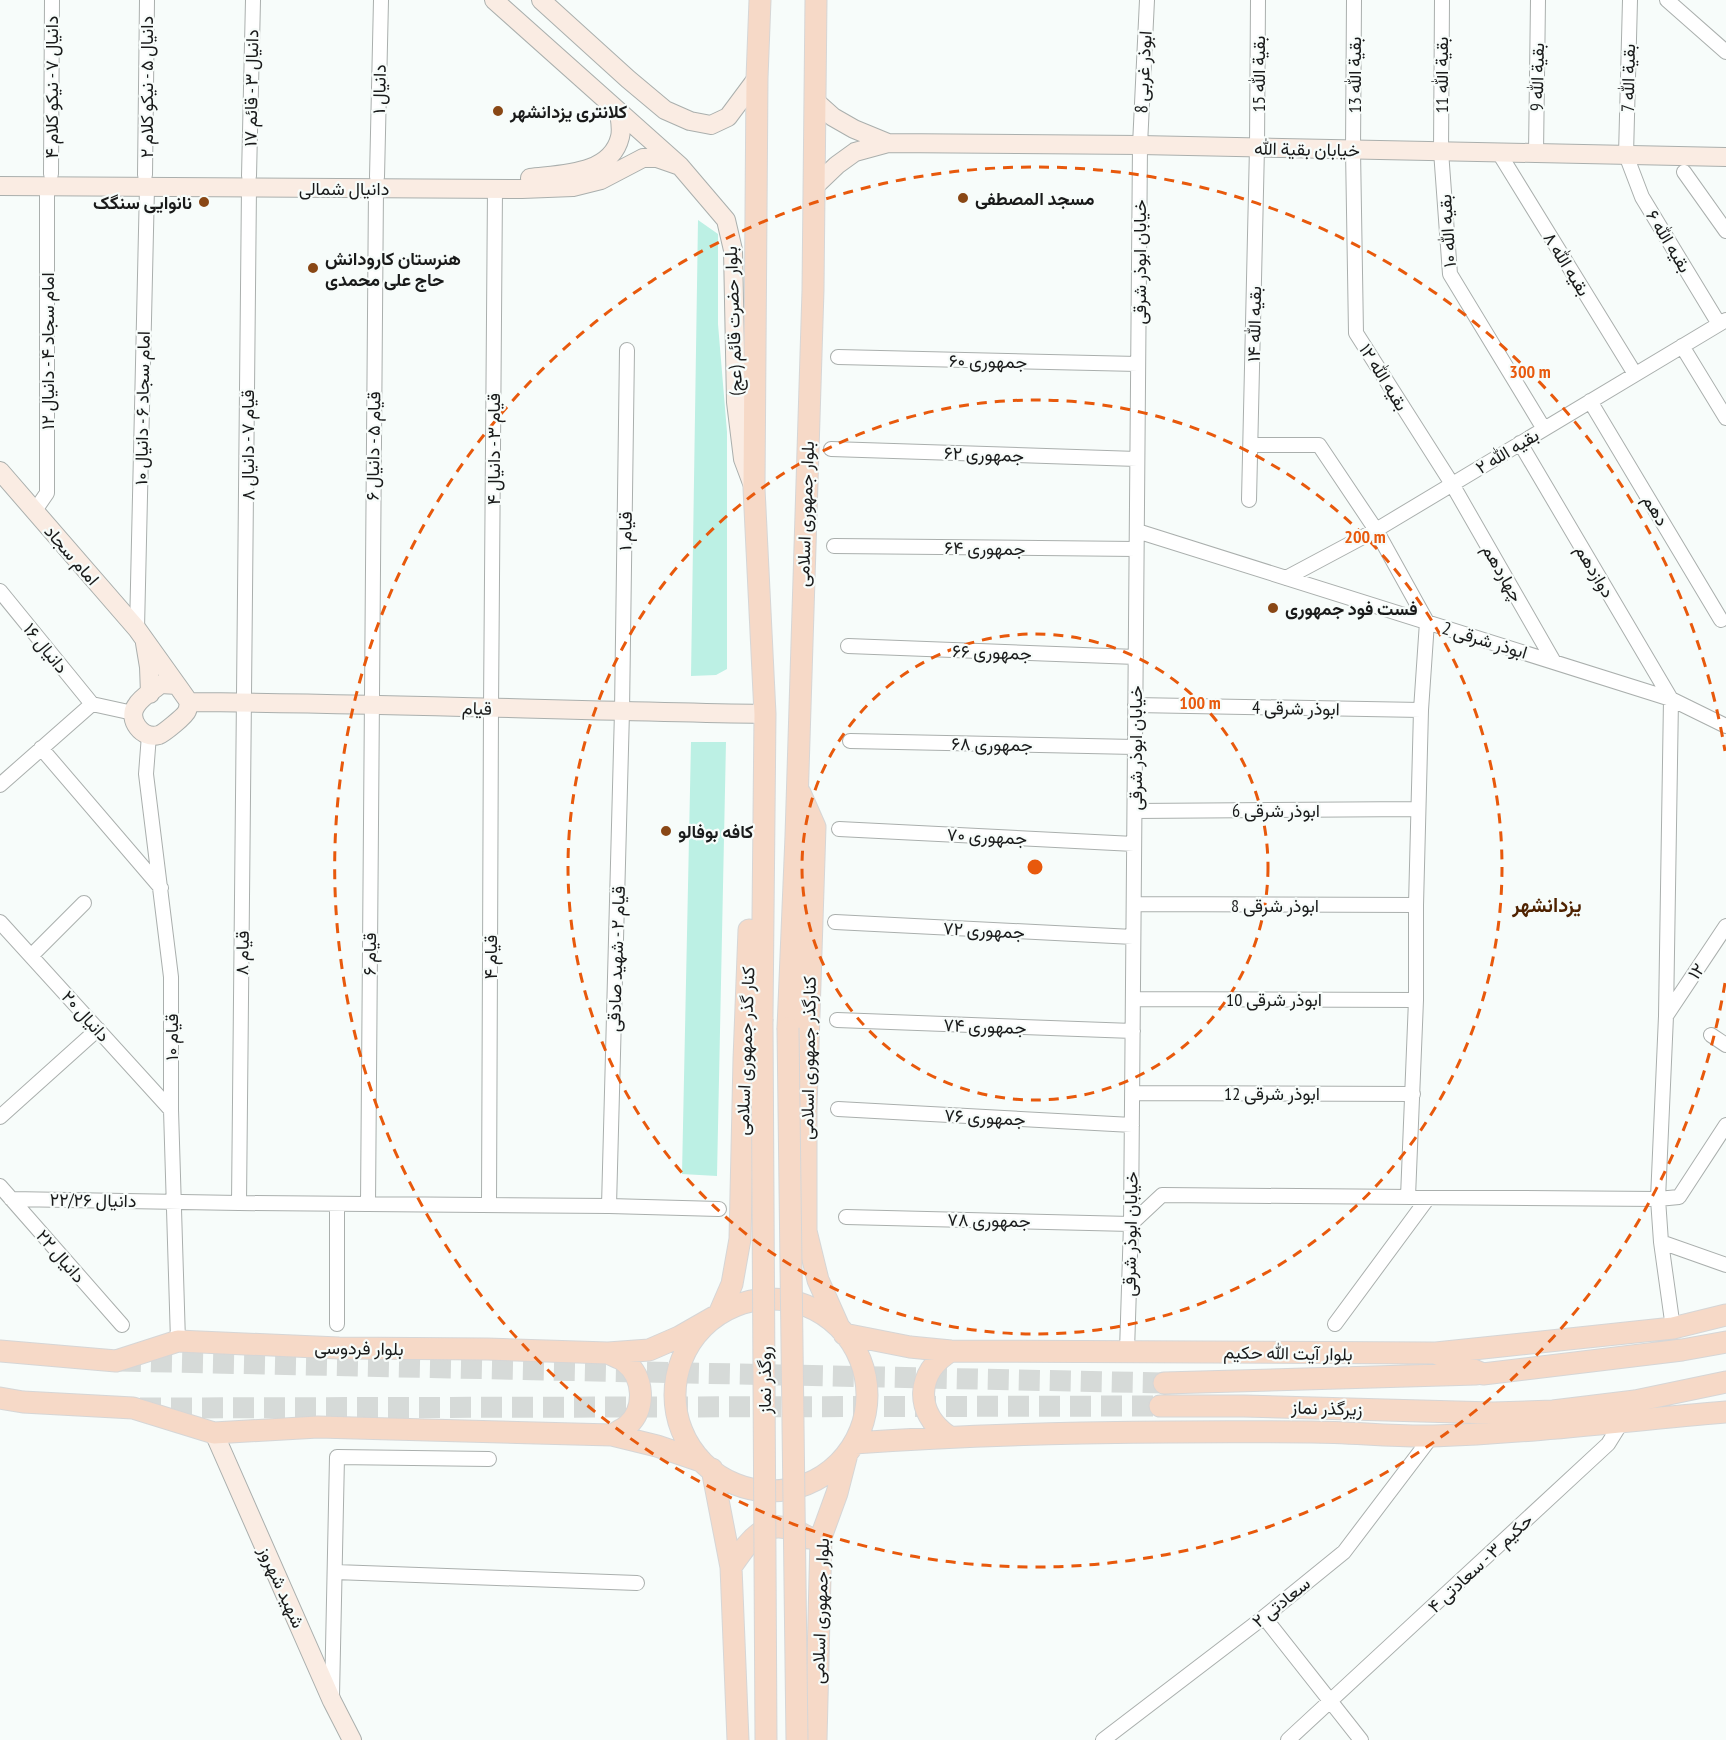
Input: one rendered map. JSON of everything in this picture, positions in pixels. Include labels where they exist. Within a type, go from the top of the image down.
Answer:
[{"type":"main road","name":"بلوار حضرت قائم (عج)","points":[[494,0],[680,166],[726,220],[733,250],[736,402],[743,459],[754,488]]},
{"type":"main road","points":[[541,0],[665,111],[690,121],[711,125],[728,117],[757,78]]},
{"type":"main road","points":[[760,0],[757,78],[754,488],[765,714],[765,788]]},
{"type":"main road","name":"بلوار جمهوری اسلامی","points":[[788,1028],[813,290],[816,0]]},
{"type":"main road","name":"خیابان بقیة الله","points":[[814,100],[833,117],[854,129],[888,142]]},
{"type":"main road","name":"دانیال شمالی","points":[[376,183],[495,189],[555,181],[603,161],[616,148],[621,135],[619,113]]},
{"type":"main road","name":"خیابان بقیة الله","points":[[814,187],[855,152],[888,142],[1726,157]]},
{"type":"main road","name":"دانیال شمالی","points":[[0,174],[49,180],[249,182],[376,183],[521,179],[555,181],[573,187],[601,180],[643,158],[657,158],[680,166]]},
{"type":"main road","name":"دانیال شمالی","points":[[0,186],[49,180]]},
{"type":"main road","name":"امام سجاد","points":[[0,471],[140,634],[177,685]]},
{"type":"main road","points":[[140,634],[149,667],[150,693]]},
{"type":"main road","points":[[161,684],[177,685],[189,702],[188,711],[159,735],[149,735],[140,730],[134,721],[133,713],[136,705],[161,684]]},
{"type":"main road","name":"قیام","points":[[189,702],[370,703],[765,714]]},
{"type":"main road","name":"کنارگذر جمهوری اسلامی","points":[[797,787],[815,827],[806,1108],[806,1231],[818,1280],[841,1330]]},
{"type":"main road","name":"روگذر نماز","points":[[765,788],[762,1020],[766,1740]]},
{"type":"main road","name":"کنار گذر جمهوری اسلامی","points":[[717,1315],[732,1284],[740,1239],[744,1059],[754,812],[765,788]]},
{"type":"main road","name":"روگذر نماز","points":[[788,1028],[813,1738]]},
{"type":"main road","points":[[740,1239],[760,1250],[778,1251],[794,1245],[806,1231]]},
{"type":"main road","points":[[778,1299],[810,1307],[841,1330],[856,1351],[866,1382],[865,1413],[851,1446],[839,1463],[819,1478],[795,1488],[770,1491],[745,1487],[722,1477],[707,1465],[685,1439],[676,1413],[675,1386],[681,1359],[694,1335],[717,1315],[744,1302],[778,1299]]},
{"type":"main road","name":"بلوار فردوسی","points":[[0,1351],[116,1361],[178,1341],[339,1348],[608,1353],[649,1350],[679,1337],[717,1315]]},
{"type":"main road","points":[[1435,1353],[1673,1328],[1726,1315]]},
{"type":"main road","name":"بلوار آیت الله حکیم","points":[[841,1330],[910,1347],[951,1351],[1435,1353],[1483,1374]]},
{"type":"main road","points":[[1483,1374],[1682,1350],[1726,1342]]},
{"type":"main road","points":[[948,1436],[939,1430],[927,1413],[923,1393],[925,1382],[934,1364],[951,1351]]},
{"type":"main road","points":[[608,1353],[625,1361],[636,1375],[641,1393],[638,1411],[628,1426],[612,1435]]},
{"type":"main road","name":"زیرگذر نماز","points":[[1164,1383],[1483,1374]]},
{"type":"main road","points":[[1635,1401],[1726,1382]]},
{"type":"main road","points":[[0,1398],[23,1402],[133,1408],[214,1433],[318,1427],[612,1435],[657,1446],[707,1465]]},
{"type":"main road","points":[[1635,1401],[1726,1411]]},
{"type":"main road","name":"زیرگذر نماز","points":[[1160,1406],[1493,1413],[1553,1411],[1635,1401]]},
{"type":"main road","points":[[851,1446],[948,1436],[1277,1432],[1432,1436],[1590,1425],[1726,1411]]},
{"type":"main road","name":"شهید شهروز","points":[[214,1433],[332,1701],[352,1740]]},
{"type":"main road","name":"بلوار جمهوری اسلامی","points":[[813,1738],[821,1537],[851,1446]]},
{"type":"main road","points":[[707,1465],[731,1567],[738,1740]]},
{"type":"main road","points":[[731,1567],[749,1542],[769,1527],[786,1527],[807,1536],[821,1549]]},
{"type":"street","name":"دانیال ۷ - نیکو کلام ۴","points":[[49,180],[52,0]]},
{"type":"street","name":"دانیال ۵ - نیکو کلام ۲","points":[[146,181],[147,0]]},
{"type":"street","name":"دانیال ۳ - قائم ۱۷","points":[[249,182],[253,0]]},
{"type":"street","name":"دانیال ۱","points":[[376,183],[381,0]]},
{"type":"street","name":"ابوذر غربی 8","points":[[1140,145],[1147,0]]},
{"type":"street","name":"بقیة الله 15","points":[[1257,147],[1258,0]]},
{"type":"street","name":"بقیة الله 13","points":[[1353,150],[1354,0]]},
{"type":"street","name":"بقیة الله 11","points":[[1442,0],[1442,151]]},
{"type":"street","name":"بقیة الله 9","points":[[1536,153],[1538,0]]},
{"type":"street","name":"بقیة الله 7","points":[[1626,155],[1630,0]]},
{"type":"street","points":[[1666,0],[1726,52]]},
{"type":"street","name":"خیابان ابوذر شرقی","points":[[1127,1351],[1131,1224],[1140,145]]},
{"type":"street","name":"بقیه الله ۱۴","points":[[1249,500],[1257,147]]},
{"type":"street","name":"بقیه الله ۱۲","points":[[1353,150],[1356,333],[1452,484]]},
{"type":"street","name":"بقیه الله ۱۰","points":[[1442,151],[1449,274],[1544,429]]},
{"type":"street","name":"بقیه الله ۸","points":[[1499,153],[1635,374]]},
{"type":"street","name":"بقیه الله ۶","points":[[1626,155],[1642,197],[1722,322]]},
{"type":"street","points":[[1684,172],[1726,231]]},
{"type":"street","name":"امام سجاد ۴ - دانیال ۱۲","points":[[34,512],[47,492],[49,180]]},
{"type":"street","name":"امام سجاد ۶ - دانیال ۱۰","points":[[140,634],[146,181]]},
{"type":"street","name":"قیام ۷ - دانیال ۸","points":[[245,702],[249,182]]},
{"type":"street","name":"قیام ۵ - دانیال ۶","points":[[370,703],[376,183]]},
{"type":"street","name":"قیام ۳ - دانیال ۴","points":[[491,708],[495,189]]},
{"type":"street","name":"بقیه الله ۲","points":[[1286,578],[1376,530],[1722,322]]},
{"type":"street","points":[[1682,346],[1726,418]]},
{"type":"street","name":"قیام ۱","points":[[622,711],[627,350]]},
{"type":"street","name":"جمهوری ۶۰","points":[[838,357],[1138,364]]},
{"type":"street","name":"دهم","points":[[1590,401],[1721,620]]},
{"type":"street","name":"دوازدهم","points":[[1520,443],[1671,699]]},
{"type":"street","points":[[1252,445],[1319,445],[1376,530],[1427,622],[1421,710],[1416,1000],[1408,1197]]},
{"type":"street","name":"جمهوری ۶۲","points":[[831,449],[1137,459]]},
{"type":"street","name":"چهاردهم","points":[[1452,484],[1554,662]]},
{"type":"street","name":"ابوذر شرقی 2","points":[[1137,531],[1671,699],[1726,726]]},
{"type":"street","name":"جمهوری ۶۴","points":[[834,546],[1136,549]]},
{"type":"street","name":"دانیال ۱۶","points":[[0,591],[92,705]]},
{"type":"street","name":"جمهوری ۶۶","points":[[848,646],[1136,657]]},
{"type":"street","points":[[1671,699],[1666,1016],[1658,1199],[1661,1242],[1673,1328]]},
{"type":"street","name":"قیام ۸","points":[[239,1203],[245,702]]},
{"type":"street","name":"قیام ۶","points":[[368,1204],[370,703]]},
{"type":"street","points":[[0,786],[92,705],[133,713]]},
{"type":"street","name":"ابوذر شرقی 4","points":[[1135,705],[1421,710]]},
{"type":"street","name":"قیام ۴","points":[[489,1205],[491,708]]},
{"type":"street","name":"قیام ۲ - شهید صادقی","points":[[609,1206],[622,711]]},
{"type":"street","name":"قیام ۱۰","points":[[149,735],[146,774],[171,977],[171,1110],[178,1341]]},
{"type":"street","name":"جمهوری ۶۸","points":[[850,741],[1135,747]]},
{"type":"street","points":[[41,748],[161,888]]},
{"type":"street","name":"ابوذر شرقی 6","points":[[1134,811],[1418,809]]},
{"type":"street","name":"جمهوری ۷۰","points":[[839,829],[1134,844]]},
{"type":"street","points":[[31,956],[84,903]]},
{"type":"street","name":"ابوذر شرقی 8","points":[[1134,904],[1416,905]]},
{"type":"street","name":"دانیال ۲۰","points":[[0,922],[171,1110]]},
{"type":"street","name":"جمهوری ۷۲","points":[[836,922],[1133,937]]},
{"type":"street","name":"۱۲","points":[[1666,1016],[1726,926]]},
{"type":"street","name":"ابوذر شرقی 10","points":[[1133,999],[1416,1000]]},
{"type":"street","name":"جمهوری ۷۴","points":[[837,1020],[1133,1032]]},
{"type":"street","points":[[0,1117],[98,1029]]},
{"type":"street","points":[[1711,1035],[1726,1045]]},
{"type":"street","name":"ابوذر شرقی 12","points":[[1132,1092],[1413,1094]]},
{"type":"street","name":"جمهوری ۷۶","points":[[838,1109],[1132,1125]]},
{"type":"street","points":[[1131,1224],[1162,1195],[1658,1199],[1679,1197],[1726,1125]]},
{"type":"street","name":"دانیال ۲۲","points":[[0,1186],[122,1325]]},
{"type":"street","points":[[1335,1324],[1428,1198]]},
{"type":"street","name":"دانیال ۲۲/۲۶","points":[[11,1199],[719,1209]]},
{"type":"street","points":[[337,1204],[337,1324]]},
{"type":"street","name":"جمهوری ۷۸","points":[[846,1217],[1131,1224]]},
{"type":"street","points":[[1661,1242],[1726,1265]]},
{"type":"street","name":"حکیم ۳ - سعادتی ۴","points":[[1288,1740],[1608,1444],[1623,1420]]},
{"type":"street","name":"سعادتی ۲","points":[[1102,1740],[1264,1617],[1344,1552],[1432,1436]]},
{"type":"street","points":[[332,1701],[337,1457],[489,1459]]},
{"type":"street","points":[[335,1572],[637,1583]]},
{"type":"street","points":[[1264,1617],[1361,1740]]},
{"type":"green space","points":[[698,220],[718,234],[718,324],[727,432],[727,669],[716,675],[691,676]]},
{"type":"green space","points":[[691,742],[726,742],[717,1176],[682,1174]]},
{"type":"tunnel","points":[[120,1361],[1164,1383]]},
{"type":"tunnel","points":[[140,1408],[1160,1406]]},
{"type":"place","name":"کلانتری یزدانشهر","points":[[498,111]]},
{"type":"place","name":"مسجد المصطفی","points":[[963,198]]},
{"type":"place","name":"نانوایی سنگک","points":[[204,202]]},
{"type":"place","name":"هنرستان کارودانش حاج علی محمدی","points":[[313,268]]},
{"type":"place","name":"فست فود جمهوری","points":[[1273,608]]},
{"type":"place","name":"کافه بوفالو","points":[[666,831]]},
{"type":"district","name":"یزدانشهر","points":[[1547,905]]}]
